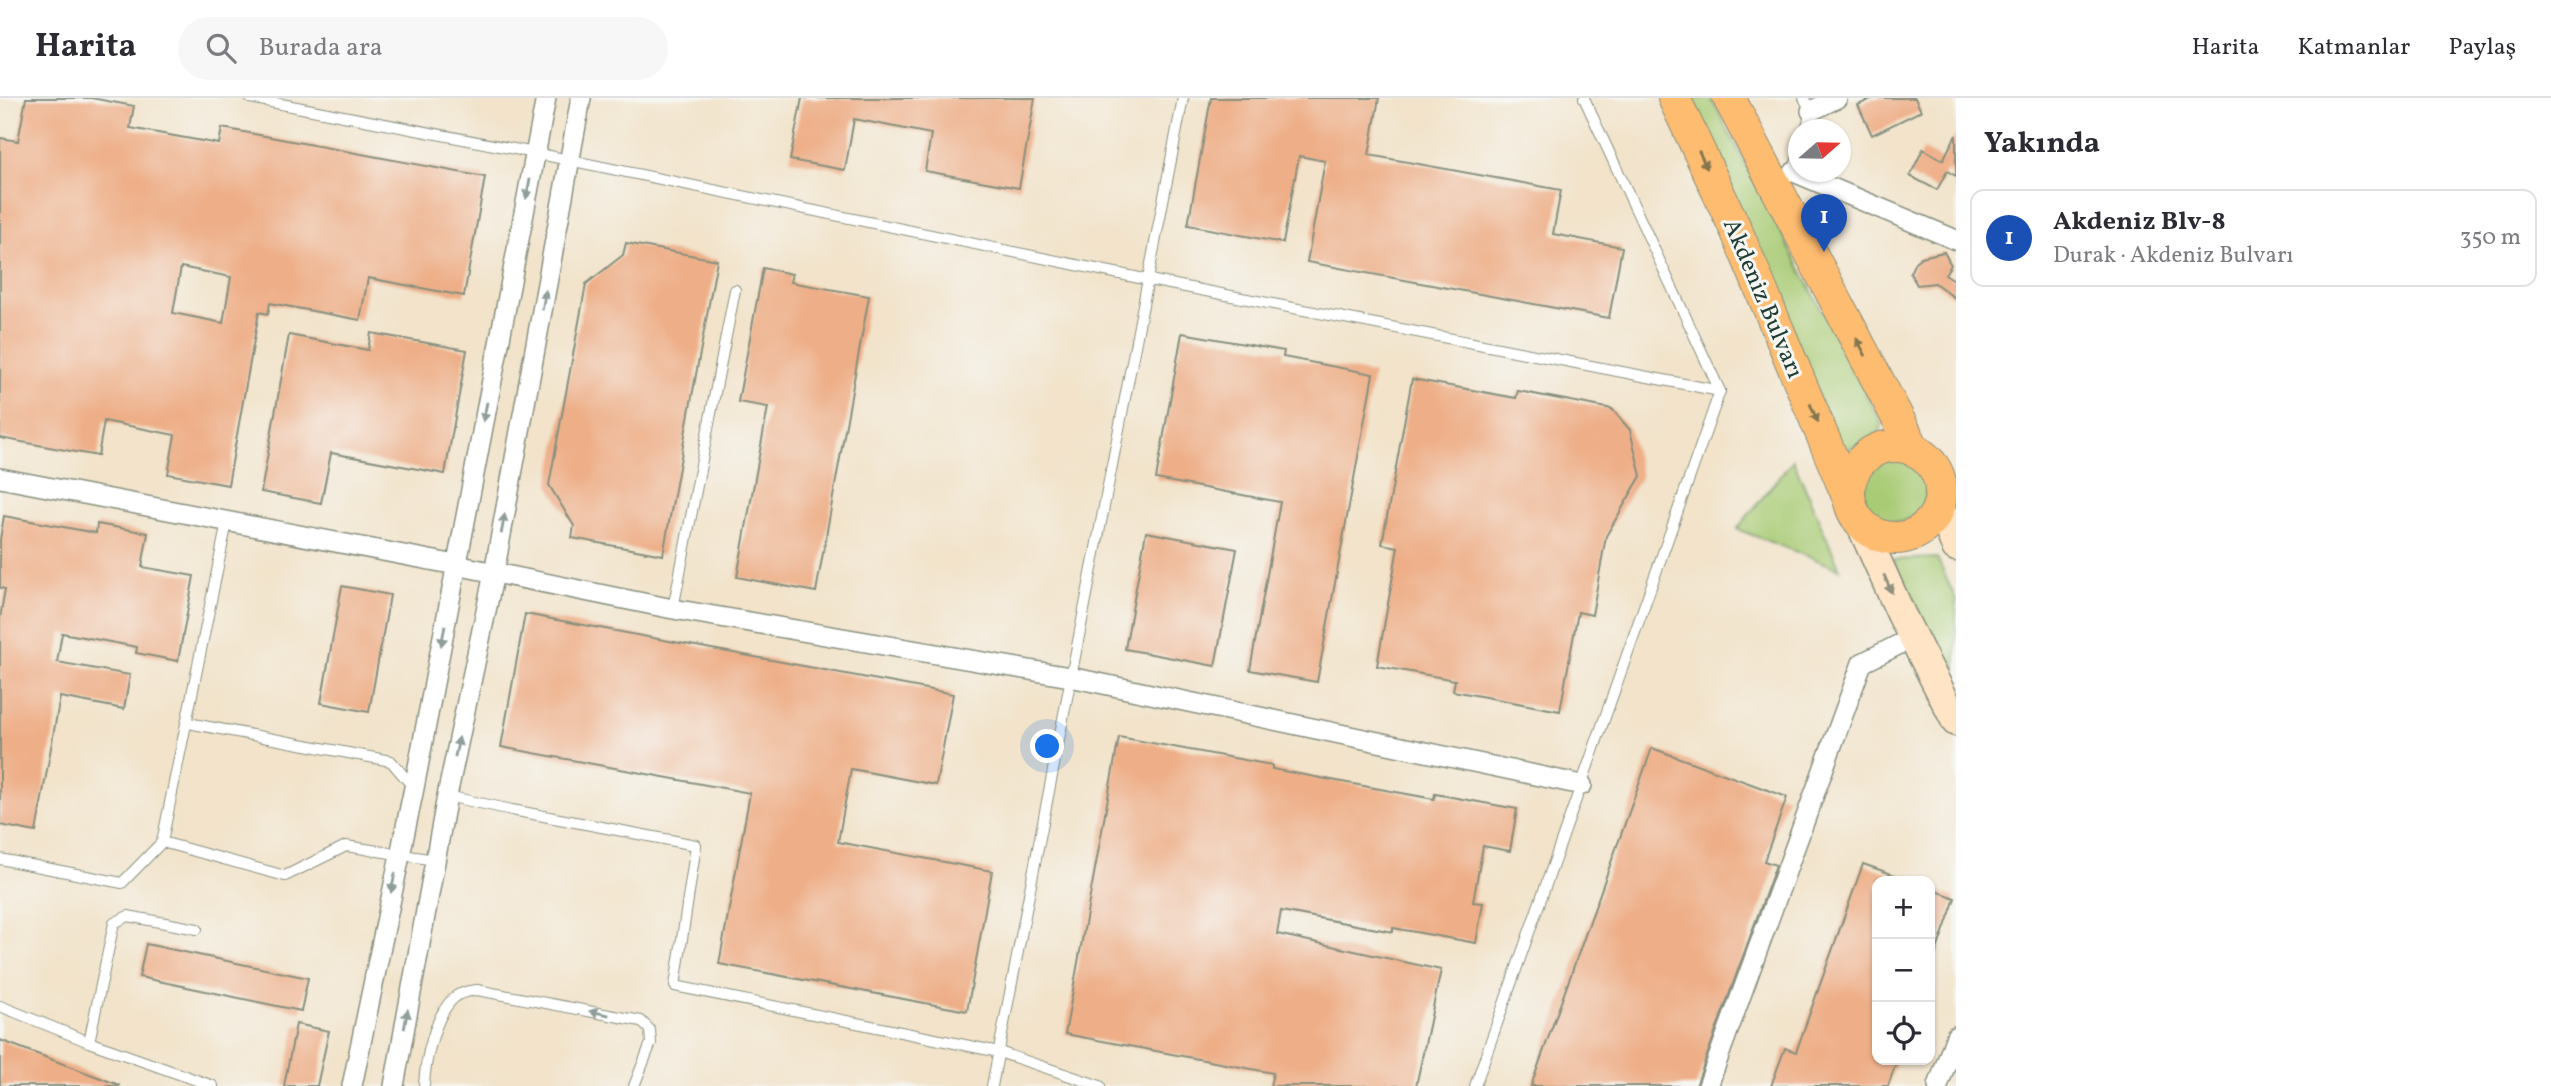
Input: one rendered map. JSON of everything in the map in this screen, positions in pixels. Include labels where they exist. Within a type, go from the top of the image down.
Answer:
[{"type":"main road","name":"Akdeniz Bulvarı","points":[[1674,98],[1736,230],[1854,510],[1956,722]]},
{"type":"main road","points":[[1729,98],[1921,454],[1934,468],[1956,547]]},
{"type":"main road","points":[[1948,515],[1908,537],[1876,534],[1854,510],[1852,477],[1856,467],[1866,456],[1883,447],[1894,446],[1921,454],[1956,471]]},
{"type":"street","points":[[352,1086],[414,788],[546,98]]},
{"type":"street","points":[[394,1086],[447,796],[494,573],[581,98]]},
{"type":"street","points":[[1807,113],[1837,98]]},
{"type":"street","points":[[1834,182],[1956,240]]},
{"type":"street","points":[[0,478],[673,609],[1070,677],[1582,785]]},
{"type":"street","points":[[1708,1086],[1862,663],[1914,638]]},
{"type":"street","points":[[414,788],[447,796]]},
{"type":"street","points":[[1938,1086],[1956,1036]]},
{"type":"lane","points":[[250,98],[535,153],[1149,280],[1720,391]]},
{"type":"lane","points":[[992,1086],[1183,98]]},
{"type":"lane","points":[[1475,1086],[1720,391],[1584,98]]},
{"type":"lane","points":[[1782,200],[1789,182]]},
{"type":"lane","points":[[673,609],[734,290]]},
{"type":"lane","points":[[0,859],[122,883],[162,842],[228,522]]},
{"type":"lane","points":[[188,723],[391,761],[414,788]]},
{"type":"lane","points":[[447,796],[696,845],[675,986],[999,1052],[1100,1086]]},
{"type":"lane","points":[[162,842],[285,876],[346,846],[435,860]]},
{"type":"lane","points":[[89,1042],[114,923],[128,916],[197,929]]},
{"type":"lane","points":[[424,1086],[424,1065],[444,1007],[458,994],[477,990],[642,1021],[650,1030],[651,1043],[634,1086]]},
{"type":"lane","points":[[0,1006],[89,1042],[213,1086]]},
{"type":"green space","points":[[1692,98],[1711,98],[1880,421],[1882,427],[1878,433],[1847,450],[1842,449],[1839,444]]},
{"type":"green space","points":[[1793,460],[1840,569],[1737,529]]},
{"type":"green space","points":[[1895,460],[1917,469],[1926,491],[1917,513],[1895,522],[1873,513],[1864,491],[1873,469]]},
{"type":"green space","points":[[1937,558],[1956,600],[1956,685],[1893,560]]},
{"type":"building","points":[[26,98],[91,98],[134,106],[130,128],[219,144],[222,128],[485,177],[464,296],[368,278],[360,320],[270,303],[268,314],[259,312],[228,485],[168,474],[175,435],[104,421],[98,456],[0,438],[0,138],[18,141]],"holes":[[[181,267],[231,277],[223,323],[173,313]]]},
{"type":"building","points":[[802,98],[1035,98],[1019,188],[925,171],[931,134],[854,119],[845,170],[790,160]]},
{"type":"building","points":[[1211,98],[1379,98],[1369,155],[1561,190],[1553,234],[1622,247],[1609,318],[1307,262],[1325,161],[1299,156],[1283,243],[1188,225]]},
{"type":"building","points":[[1874,98],[1915,98],[1921,111],[1872,135],[1858,105]]},
{"type":"building","points":[[1956,135],[1956,176],[1947,171],[1937,190],[1910,176],[1923,149],[1943,160]]},
{"type":"building","points":[[626,243],[717,260],[663,555],[572,538],[574,526],[549,485],[586,284],[623,255]]},
{"type":"building","points":[[1944,252],[1951,265],[1945,274],[1956,281],[1956,299],[1935,283],[1917,285],[1910,273],[1915,262],[1921,257]]},
{"type":"building","points":[[763,268],[792,274],[790,282],[869,296],[816,592],[737,577],[768,407],[738,402]]},
{"type":"building","points":[[371,333],[467,350],[445,474],[331,453],[321,503],[261,492],[289,335],[368,350]]},
{"type":"building","points":[[1182,333],[1284,351],[1283,357],[1373,374],[1317,682],[1250,670],[1280,502],[1156,479]]},
{"type":"building","points":[[1412,379],[1516,398],[1518,391],[1612,409],[1630,430],[1641,476],[1606,536],[1592,615],[1578,612],[1560,711],[1453,691],[1455,680],[1377,666],[1398,547],[1382,544]]},
{"type":"building","points":[[4,516],[96,533],[97,524],[148,533],[142,567],[194,576],[178,661],[136,653],[137,647],[62,633],[57,662],[130,675],[124,709],[60,697],[36,832],[0,825],[0,618],[5,589],[0,588],[0,539]]},
{"type":"building","points":[[1146,532],[1237,549],[1215,666],[1125,649]]},
{"type":"building","points":[[342,586],[390,595],[369,712],[321,703]]},
{"type":"building","points":[[525,614],[953,694],[936,785],[851,769],[838,842],[992,871],[967,1011],[719,964],[750,793],[501,747]]},
{"type":"building","points":[[1119,737],[1434,799],[1435,794],[1517,809],[1510,851],[1483,846],[1473,902],[1483,903],[1476,943],[1393,928],[1393,932],[1281,911],[1277,934],[1441,970],[1416,1086],[1270,1086],[1273,1073],[1065,1034]]},
{"type":"building","points":[[1652,748],[1787,797],[1764,861],[1776,865],[1696,1086],[1531,1086]]},
{"type":"building","points":[[1863,864],[1897,876],[1872,876],[1872,1065],[1895,1065],[1888,1086],[1771,1086],[1785,1048],[1796,1052]]},
{"type":"building","points":[[1935,890],[1955,898],[1935,955]]},
{"type":"building","points":[[146,944],[308,978],[301,1011],[139,977]]},
{"type":"building","points":[[296,1024],[329,1031],[317,1086],[284,1086]]},
{"type":"building","points":[[0,1040],[119,1085],[119,1086],[0,1086]]},
{"type":"place","name":"Akdeniz Blv-8","points":[[1824,252]]}]
